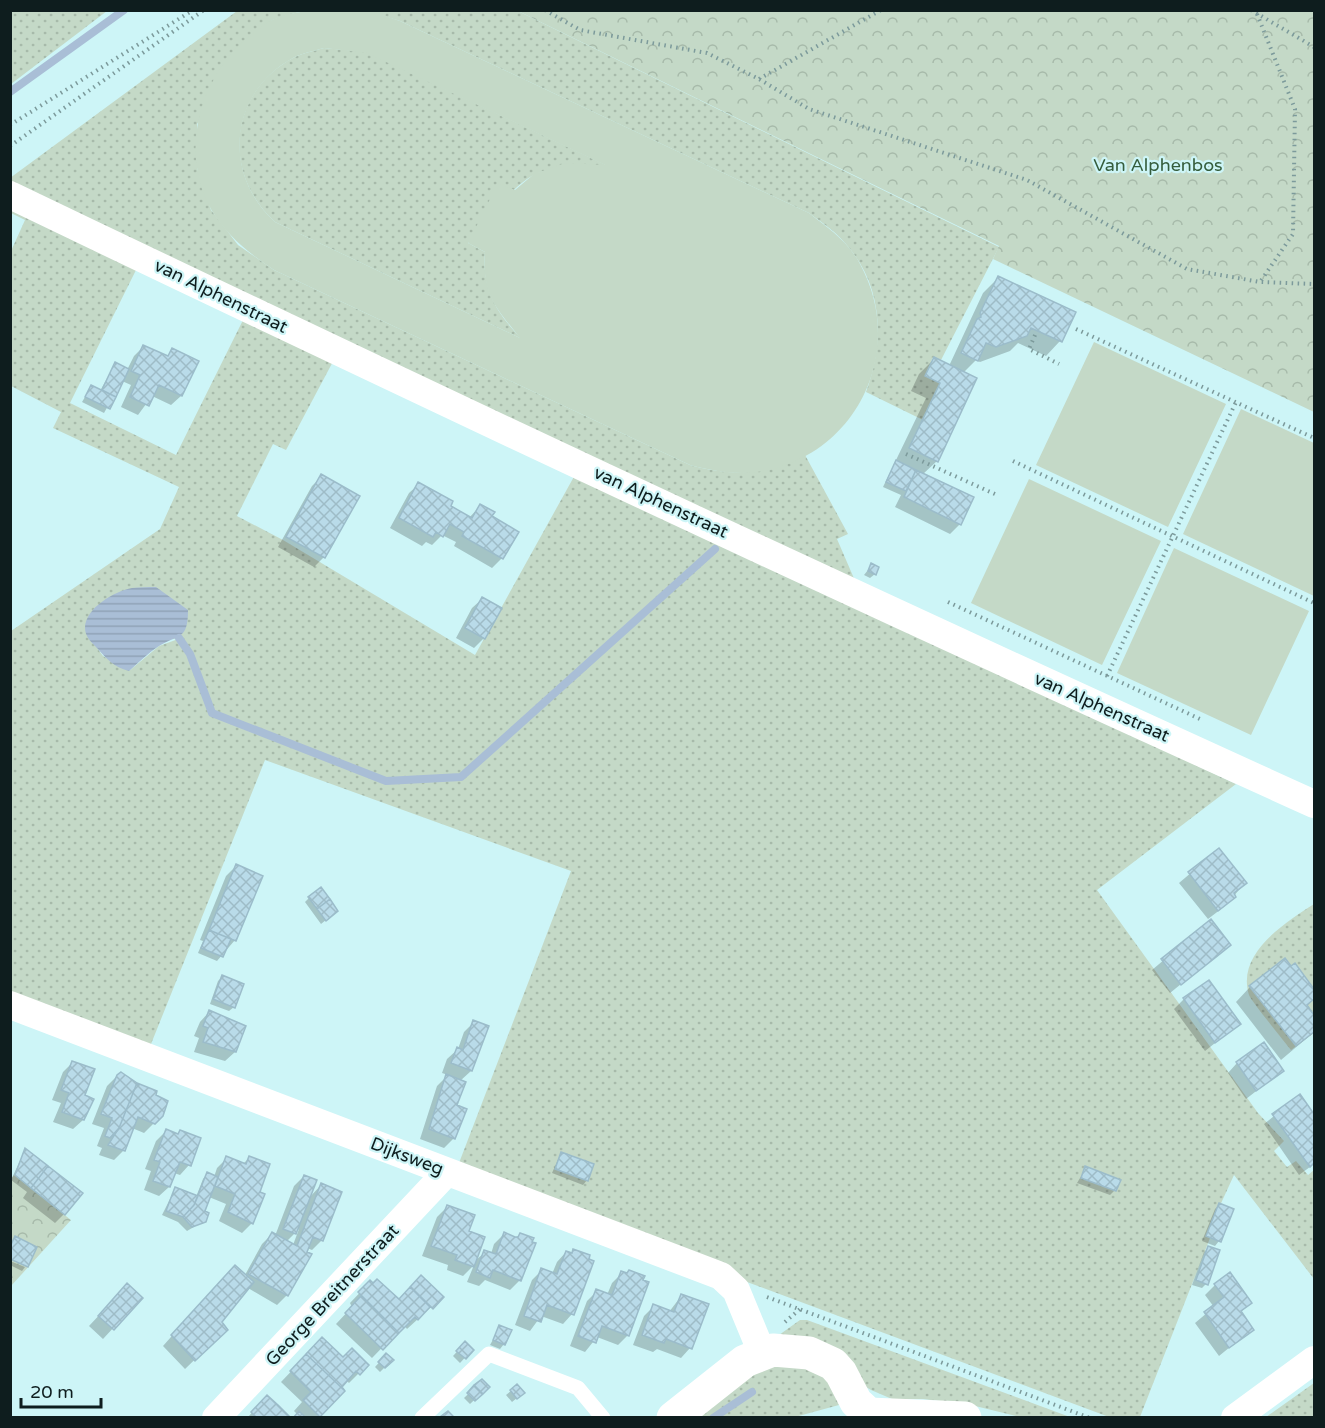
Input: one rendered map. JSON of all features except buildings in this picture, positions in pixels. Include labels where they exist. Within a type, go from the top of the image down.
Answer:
[{"type":"street","name":"van Alphenstraat","points":[[10,195],[398,380],[941,634],[1314,804]]},
{"type":"street","name":"Dijksweg","points":[[10,1005],[721,1276],[730,1283]]},
{"type":"street","name":"George Breitnerstraat","points":[[216,1418],[447,1172]]},
{"type":"street","points":[[730,1283],[747,1313],[762,1353]]},
{"type":"street","points":[[674,1418],[745,1361],[762,1353],[791,1351],[821,1356],[841,1373],[856,1402],[857,1416],[965,1418]]},
{"type":"street","points":[[1235,1418],[1314,1360]]},
{"type":"lane","points":[[422,1418],[489,1354],[578,1388],[603,1418]]},
{"type":"path","points":[[10,125],[193,10]]},
{"type":"path","points":[[10,146],[204,10]]},
{"type":"path","points":[[544,10],[580,30],[706,53],[759,79],[809,110],[1027,180],[1187,269],[1260,282],[1314,284]]},
{"type":"path","points":[[759,79],[881,10]]},
{"type":"path","points":[[1251,10],[1314,47]]},
{"type":"path","points":[[1257,14],[1295,109],[1293,234],[1260,282]]},
{"type":"path","points":[[1076,328],[1314,438]]},
{"type":"path","points":[[1035,336],[1029,349],[1059,364]]},
{"type":"path","points":[[1107,676],[1236,402]]},
{"type":"path","points":[[906,454],[997,495]]},
{"type":"path","points":[[1013,461],[1314,603]]},
{"type":"path","points":[[948,602],[1203,721]]},
{"type":"path","points":[[730,1283],[1090,1418]]},
{"type":"green space","points":[[11,10],[107,10],[107,11],[11,84]]},
{"type":"green space","points":[[368,10],[400,21],[809,213],[838,236],[860,264],[872,294],[878,325],[876,355],[868,385],[854,411],[835,435],[810,454],[769,470],[735,473],[690,465],[274,270],[240,244],[212,211],[202,188],[196,163],[196,138],[200,114],[208,90],[236,48],[271,20],[308,11]],"holes":[[[324,48],[367,53],[605,165],[565,163],[534,174],[515,190],[498,183],[468,243],[485,252],[488,290],[497,308],[520,338],[275,222],[258,203],[246,181],[241,158],[240,135],[245,113],[256,92],[272,73],[293,58]]]},
{"type":"green space","points":[[237,11],[302,11],[272,20],[197,124],[197,168],[211,210],[238,245],[274,270],[690,465],[721,471],[749,472],[776,467],[805,455],[848,534],[837,539],[859,590],[11,190],[10,178]]},
{"type":"green space","points":[[368,11],[518,11],[999,247],[941,360],[933,357],[925,376],[940,383],[923,420],[866,392],[872,373],[878,334],[873,295],[858,259],[823,223],[809,213],[400,21]]},
{"type":"green space","name":"Van Alphenbos","points":[[518,11],[1314,11],[1314,412],[993,259],[999,246]]},
{"type":"green space","points":[[324,48],[367,52],[608,166],[570,166],[550,169],[534,175],[507,197],[468,243],[485,252],[486,278],[493,300],[505,320],[522,339],[275,222],[258,203],[246,181],[240,158],[240,135],[245,113],[255,92],[271,73],[297,56]]},
{"type":"green space","points":[[11,208],[138,266],[70,403],[176,455],[246,314],[337,354],[286,450],[273,444],[237,516],[283,540],[475,655],[576,473],[1236,784],[1097,890],[1258,1113],[1284,1141],[1274,1151],[1287,1167],[1296,1161],[1308,1175],[1314,1170],[1314,1279],[1234,1175],[1206,1236],[1210,1238],[1140,1417],[1109,1417],[747,1282],[459,1163],[571,871],[265,760],[149,1049],[11,995],[11,631],[160,529],[179,487],[53,428],[61,412],[11,386],[11,251],[25,220],[11,213]],"holes":[[[181,638],[159,646],[129,671],[103,656],[97,648]]]},
{"type":"green space","points":[[1094,342],[1226,404],[1168,527],[1036,465]]},
{"type":"green space","points":[[1241,409],[1314,443],[1314,596],[1183,534]]},
{"type":"green space","points":[[1029,479],[1161,541],[1102,665],[971,603]]},
{"type":"green space","points":[[1174,548],[1309,611],[1251,735],[1117,673]]},
{"type":"green space","points":[[1314,904],[1314,1033],[1291,1050],[1251,999],[1247,980],[1256,953],[1266,941],[1277,930]]},
{"type":"green space","points":[[14,1175],[71,1220],[11,1286],[10,1180]]},
{"type":"green space","points":[[800,1320],[807,1320],[1070,1417],[1020,1417],[971,1405],[923,1399],[892,1399],[871,1390],[779,1335]]},
{"type":"green space","points":[[773,1366],[813,1368],[835,1388],[839,1405],[795,1417],[694,1418],[736,1382]]},
{"type":"green space","points":[[1314,1383],[1314,1417],[1266,1417]]},
{"type":"water","points":[[156,587],[188,610],[188,620],[184,631],[181,635],[155,649],[129,671],[114,665],[89,639],[85,631],[86,621],[95,607],[117,593],[132,588]]},
{"type":"waterway","points":[[10,92],[124,10]]},
{"type":"waterway","points":[[179,638],[190,654],[212,713],[386,781],[461,777],[715,549]]},
{"type":"waterway","points":[[713,1418],[752,1392]]}]
